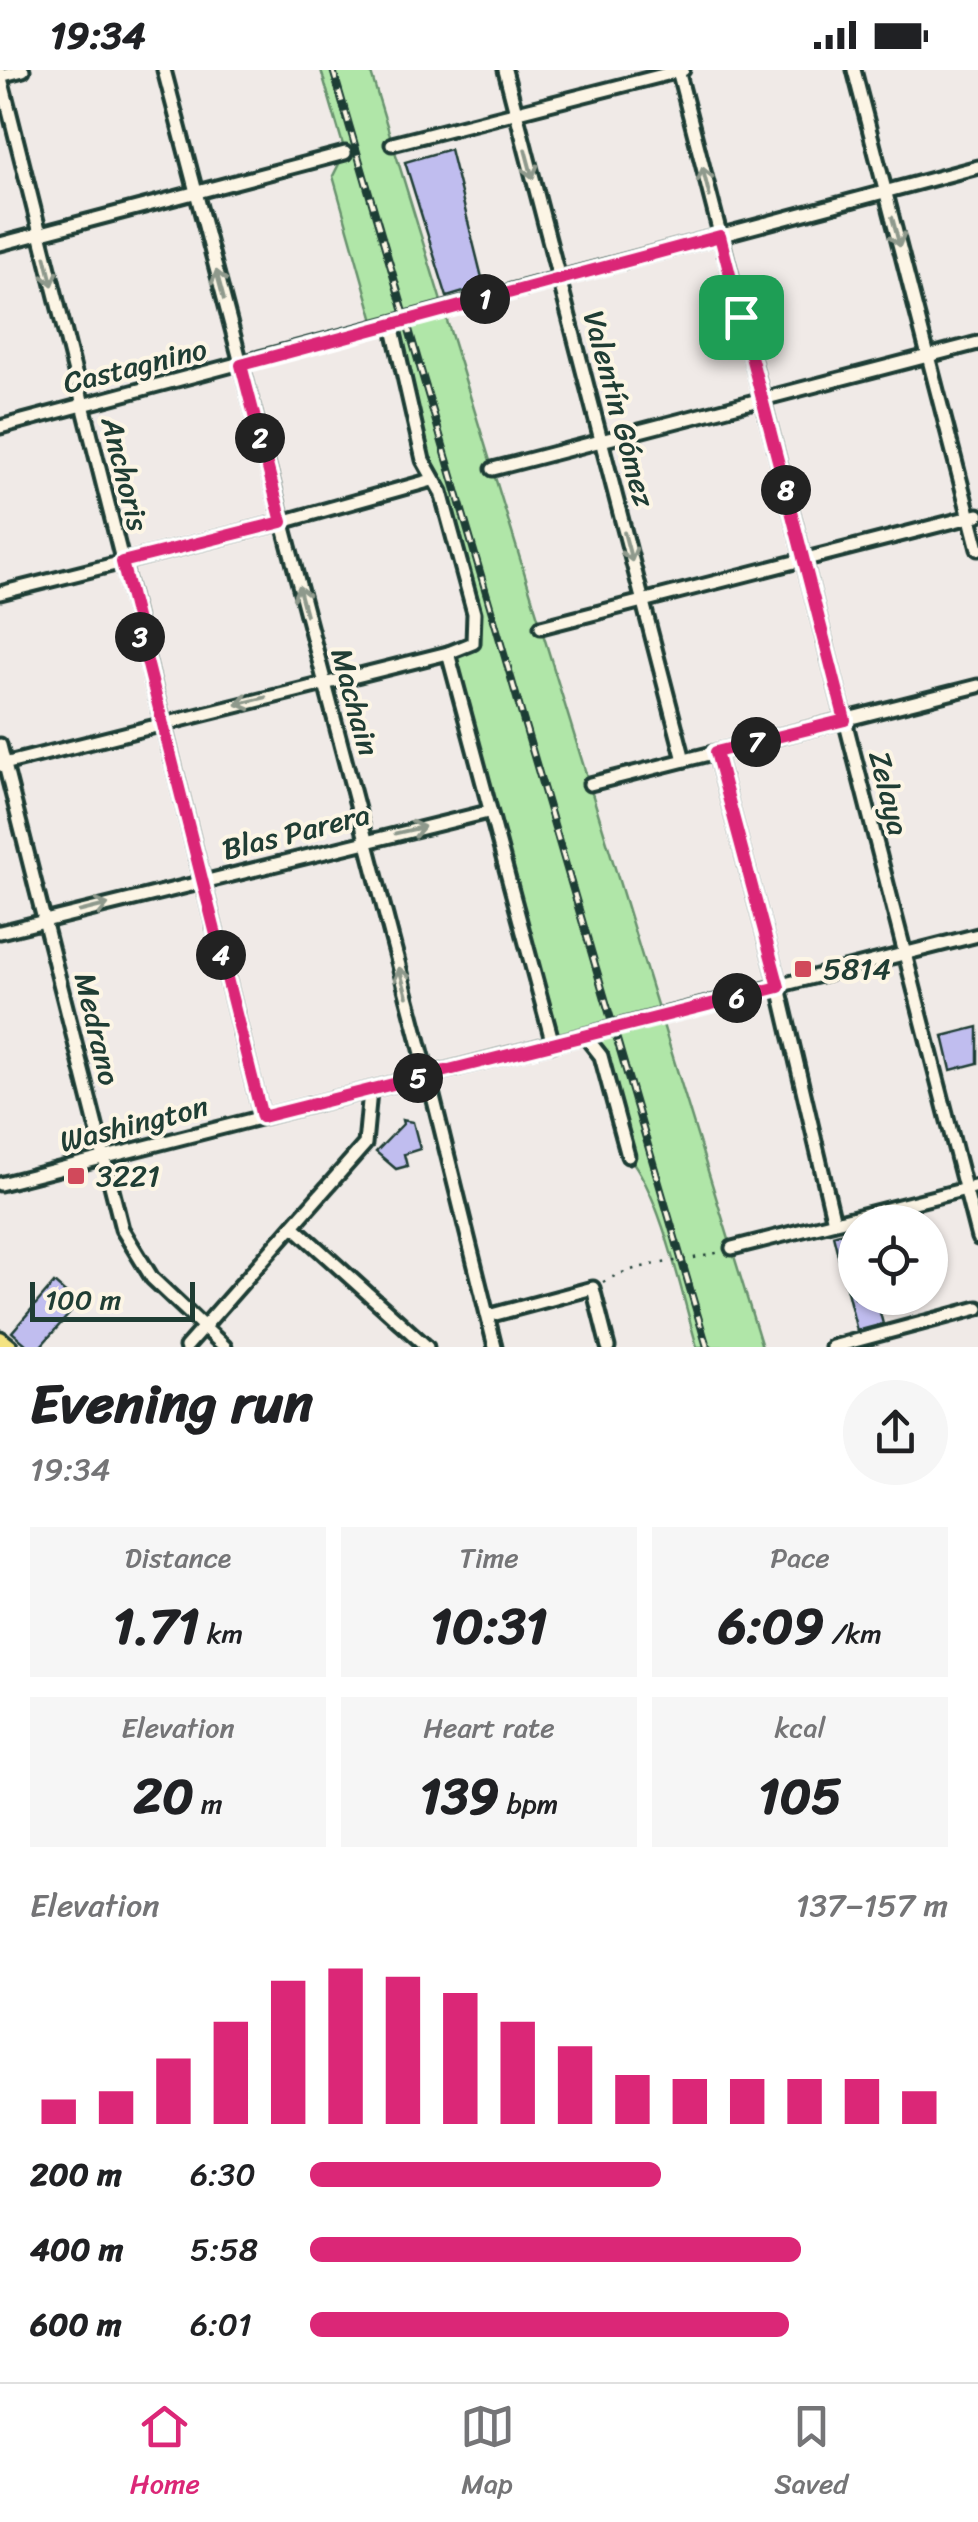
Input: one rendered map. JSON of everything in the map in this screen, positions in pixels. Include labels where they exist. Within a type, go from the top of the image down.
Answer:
[{"type":"main road","points":[[0,1338],[10,1347]]},
{"type":"street","points":[[0,75],[22,70]]},
{"type":"street","name":"Machain","points":[[164,70],[496,1347]]},
{"type":"street","name":"Valentín Gómez","points":[[505,70],[684,760]]},
{"type":"street","points":[[392,144],[680,70]]},
{"type":"street","name":"Zelaya","points":[[680,70],[905,954],[972,1188],[978,1238]]},
{"type":"street","points":[[854,70],[974,516],[978,549]]},
{"type":"street","name":"Anchoris","points":[[0,75],[262,1117]]},
{"type":"street","points":[[0,244],[345,153]]},
{"type":"street","name":"Castagnino","points":[[0,426],[978,167]]},
{"type":"street","points":[[2,765],[448,653],[473,643],[474,613],[441,492],[424,460],[392,324]]},
{"type":"street","points":[[492,469],[978,344]]},
{"type":"street","points":[[0,593],[432,480]]},
{"type":"street","points":[[542,627],[974,516]]},
{"type":"street","points":[[448,653],[553,1044]]},
{"type":"street","points":[[590,784],[978,686]]},
{"type":"street","name":"Medrano","points":[[0,746],[122,1229],[152,1278],[225,1347]]},
{"type":"street","points":[[716,752],[779,987],[834,1222]]},
{"type":"street","name":"Blas Parera","points":[[0,932],[488,812]]},
{"type":"street","name":"Washington","points":[[0,1184],[978,935]]},
{"type":"street","points":[[586,1037],[602,1056],[628,1156]]},
{"type":"street","points":[[186,1347],[365,1144],[370,1091]]},
{"type":"street","points":[[732,1248],[972,1188]]},
{"type":"street","points":[[292,1226],[427,1347]]},
{"type":"street","points":[[488,1316],[593,1288],[608,1347]]},
{"type":"street","points":[[832,1347],[978,1308]]},
{"type":"path","points":[[593,1288],[637,1265],[656,1266],[732,1248]]},
{"type":"green space","points":[[321,70],[370,70],[762,1347],[697,1347],[660,1219],[640,1173],[628,1156],[601,1056],[586,1037],[553,1044],[448,653],[473,643],[474,613],[432,480],[393,325],[376,328],[333,176],[345,152]]},
{"type":"building","points":[[450,149],[484,286],[447,297],[405,162]]},
{"type":"building","points":[[978,1027],[978,1063],[951,1070],[943,1036]]},
{"type":"building","points":[[402,1120],[413,1122],[420,1149],[404,1154],[407,1166],[396,1169],[376,1152],[403,1124]]},
{"type":"building","points":[[54,1283],[78,1304],[40,1347],[29,1347],[12,1332]]},
{"type":"building","points":[[853,1315],[881,1315],[883,1324],[857,1331]]},
{"type":"railway","points":[[333,70],[707,1347]]},
{"type":"place","name":"5814","points":[[803,969]]},
{"type":"place","name":"3221","points":[[76,1176]]},
{"type":"route","points":[[720,236],[741,317],[845,720],[716,752],[779,987],[262,1117],[122,562],[282,522],[241,365],[720,236]]}]
